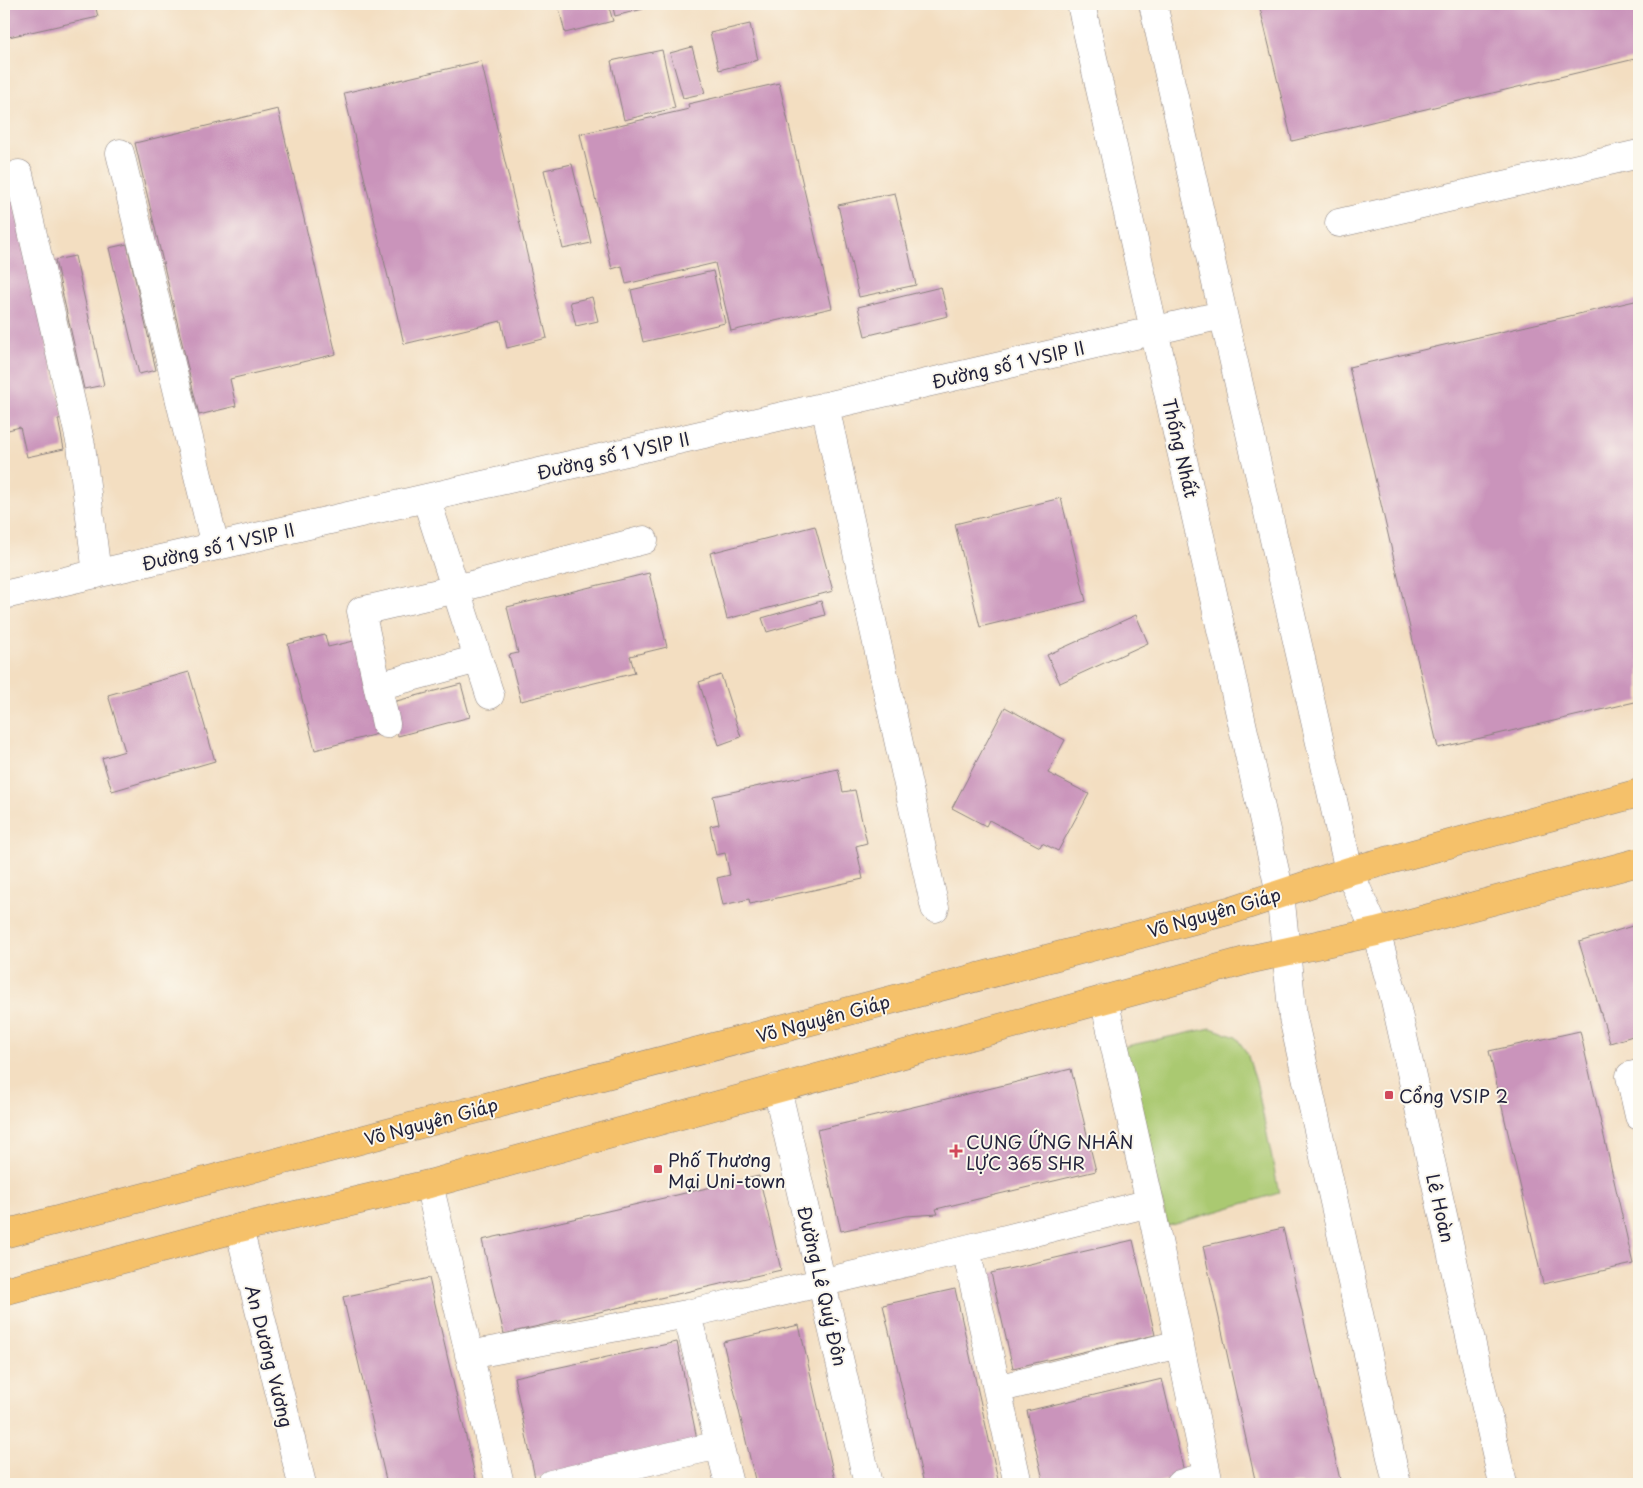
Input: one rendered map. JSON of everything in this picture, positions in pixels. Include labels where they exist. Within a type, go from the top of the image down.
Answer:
[{"type":"main road","name":"Võ Nguyên Giáp","points":[[4,1234],[1232,910],[1349,871],[1639,793]]},
{"type":"main road","points":[[4,1291],[239,1228],[429,1184],[1104,999],[1286,951],[1376,932],[1639,862]]},
{"type":"street","name":"Thống Nhất","points":[[1081,4],[1280,893],[1286,951]]},
{"type":"street","points":[[1153,4],[1349,871]]},
{"type":"street","points":[[120,152],[215,546]]},
{"type":"street","points":[[1339,223],[1639,154]]},
{"type":"street","points":[[19,174],[81,445],[97,574]]},
{"type":"street","name":"Đường số 1 VSIP II","points":[[4,595],[1222,315]]},
{"type":"street","points":[[825,406],[935,908]]},
{"type":"street","points":[[426,498],[490,695]]},
{"type":"street","points":[[386,724],[361,611],[456,589],[644,540]]},
{"type":"street","points":[[378,686],[478,659]]},
{"type":"street","name":"Lê Hoàn","points":[[1349,871],[1376,932],[1394,996],[1503,1484]]},
{"type":"street","points":[[1286,951],[1293,1018],[1397,1484]]},
{"type":"street","points":[[1104,999],[1150,1203],[1208,1480],[1180,1484]]},
{"type":"street","points":[[1639,1074],[1630,1076],[1639,1116]]},
{"type":"street","name":"Đường Lê Quý Đôn","points":[[777,1088],[868,1484]]},
{"type":"street","points":[[429,1184],[500,1484]]},
{"type":"street","points":[[469,1355],[687,1314],[966,1249],[1150,1203]]},
{"type":"street","name":"An Dương Vương","points":[[239,1228],[302,1484]]},
{"type":"street","points":[[966,1249],[1018,1484]]},
{"type":"street","points":[[687,1314],[729,1484]]},
{"type":"street","points":[[997,1388],[1179,1344]]},
{"type":"street","points":[[551,1484],[719,1445]]},
{"type":"green space","points":[[1211,1028],[1236,1037],[1247,1053],[1257,1085],[1279,1193],[1168,1226],[1122,1047]]},
{"type":"building","points":[[4,4],[95,4],[98,17],[4,38]]},
{"type":"building","points":[[558,4],[608,4],[613,21],[565,33]]},
{"type":"building","points":[[612,4],[642,4],[643,9],[615,16]]},
{"type":"building","points":[[1259,4],[1639,4],[1639,58],[1292,141]]},
{"type":"building","points":[[750,24],[758,60],[719,70],[710,33]]},
{"type":"building","points":[[692,47],[705,93],[683,98],[670,53]]},
{"type":"building","points":[[662,50],[675,108],[624,120],[611,61]]},
{"type":"building","points":[[481,61],[547,338],[507,348],[501,321],[404,344],[344,93]]},
{"type":"building","points":[[779,83],[832,308],[731,331],[715,263],[626,284],[622,266],[612,269],[580,134],[689,109],[688,104]]},
{"type":"building","points":[[278,109],[336,354],[230,379],[236,406],[199,415],[135,143]]},
{"type":"building","points":[[572,164],[591,243],[563,249],[544,170]]},
{"type":"building","points":[[7,172],[64,418],[58,419],[64,449],[27,457],[20,427],[4,431],[4,173]]},
{"type":"building","points":[[895,193],[916,285],[859,297],[838,205]]},
{"type":"building","points":[[127,244],[156,370],[139,374],[109,248]]},
{"type":"building","points":[[75,256],[104,385],[84,389],[55,260]]},
{"type":"building","points":[[713,271],[725,323],[643,342],[631,290]]},
{"type":"building","points":[[941,287],[948,316],[865,336],[858,307]]},
{"type":"building","points":[[592,297],[598,321],[576,326],[570,302]]},
{"type":"building","points":[[1639,300],[1639,701],[1438,748],[1349,367]]},
{"type":"building","points":[[1061,498],[1086,601],[980,627],[955,524]]},
{"type":"building","points":[[815,526],[833,591],[727,619],[710,553]]},
{"type":"building","points":[[649,573],[667,647],[630,656],[635,673],[521,701],[509,655],[518,653],[507,607]]},
{"type":"building","points":[[821,601],[825,615],[767,632],[762,618]]},
{"type":"building","points":[[1136,615],[1148,643],[1060,683],[1047,655]]},
{"type":"building","points":[[325,635],[328,647],[358,640],[381,733],[315,750],[288,644]]},
{"type":"building","points":[[189,672],[215,761],[112,791],[102,758],[125,751],[108,695]]},
{"type":"building","points":[[721,675],[741,737],[719,745],[699,682]]},
{"type":"building","points":[[461,684],[470,717],[398,736],[389,703]]},
{"type":"building","points":[[1005,707],[1065,740],[1048,773],[1089,794],[1058,851],[1042,843],[1040,847],[989,820],[986,826],[952,808]]},
{"type":"building","points":[[838,769],[843,792],[855,790],[867,843],[856,846],[863,879],[750,904],[749,899],[723,905],[717,878],[730,875],[725,853],[716,855],[710,826],[719,824],[713,796]]},
{"type":"building","points":[[1639,924],[1639,1034],[1610,1043],[1579,942]]},
{"type":"building","points":[[1580,1031],[1633,1264],[1543,1284],[1489,1051]]},
{"type":"building","name":"CUNG ỨNG NHÂN LỰC 365 SHR","points":[[1071,1069],[1096,1171],[936,1209],[938,1214],[906,1216],[841,1231],[817,1130]]},
{"type":"building","points":[[759,1176],[781,1270],[504,1334],[482,1240]]},
{"type":"building","points":[[1283,1228],[1341,1484],[1256,1484],[1203,1246]]},
{"type":"building","points":[[1133,1240],[1155,1335],[1013,1368],[991,1273]]},
{"type":"building","points":[[429,1278],[477,1484],[387,1484],[343,1297]]},
{"type":"building","points":[[955,1289],[999,1484],[924,1484],[883,1305]]},
{"type":"building","points":[[799,1325],[836,1484],[756,1484],[723,1342]]},
{"type":"building","points":[[677,1342],[698,1444],[535,1478],[514,1377]]},
{"type":"building","points":[[1162,1379],[1185,1476],[1150,1484],[1044,1484],[1027,1411]]},
{"type":"place","name":"Cổng VSIP 2","points":[[1389,1095]]},
{"type":"place","name":"CUNG ỨNG NHÂN LỰC 365 SHR","points":[[956,1151]]},
{"type":"place","name":"Phố Thương Mại Uni-town","points":[[658,1169]]}]
